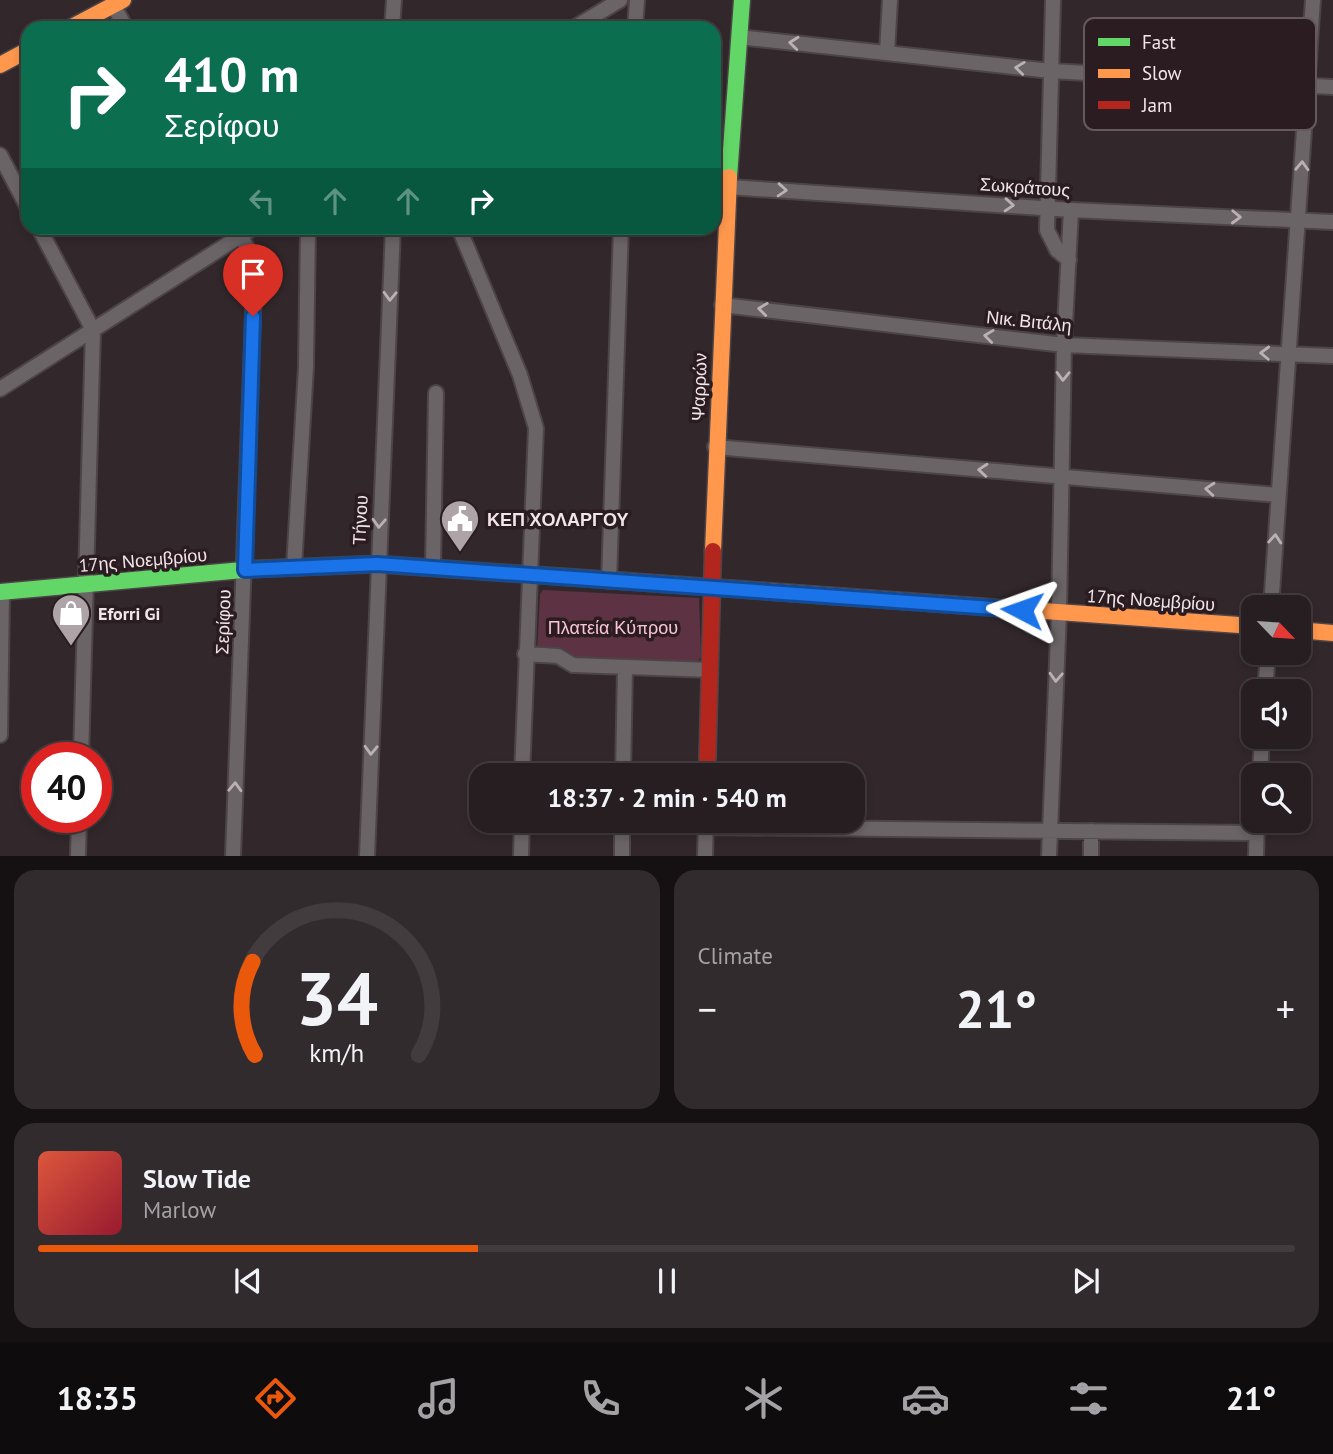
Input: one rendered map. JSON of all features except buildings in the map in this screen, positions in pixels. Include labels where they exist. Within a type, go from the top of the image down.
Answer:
[{"type":"street","points":[[393,21],[394,0]]},
{"type":"street","points":[[586,21],[620,0]]},
{"type":"street","points":[[636,21],[637,0]]},
{"type":"street","name":"Ψαρρών","points":[[721,178],[742,0]]},
{"type":"street","points":[[887,52],[890,0]]},
{"type":"street","points":[[1054,0],[1047,208],[1050,239],[1069,260]]},
{"type":"street","points":[[1311,18],[1313,0]]},
{"type":"street","points":[[83,21],[118,3],[124,21]]},
{"type":"street","points":[[739,37],[1084,73]]},
{"type":"street","points":[[0,65],[21,54]]},
{"type":"street","points":[[1272,595],[1291,355],[1303,130]]},
{"type":"street","points":[[0,155],[21,195]]},
{"type":"street","name":"Σωκράτους","points":[[721,186],[1071,210],[1333,222]]},
{"type":"street","points":[[1049,856],[1059,613],[1064,345],[1071,210]]},
{"type":"street","points":[[43,235],[93,330],[81,742]]},
{"type":"street","points":[[0,390],[234,235]]},
{"type":"street","name":"Σερίφου","points":[[233,856],[255,262],[240,235]]},
{"type":"street","points":[[294,567],[306,367],[308,235]]},
{"type":"street","name":"Τήνου","points":[[367,856],[393,235]]},
{"type":"street","points":[[462,235],[520,375],[536,428],[525,654],[523,763]]},
{"type":"street","points":[[609,581],[621,235]]},
{"type":"street","name":"Ψαρρών","points":[[707,763],[710,587],[722,305],[721,235]]},
{"type":"street","name":"Νικ. Βιτάλη","points":[[722,305],[1064,345],[1333,356]]},
{"type":"street","points":[[433,567],[436,393]]},
{"type":"street","points":[[715,447],[1278,495]]},
{"type":"street","name":"17ης Νοεμβρίου","points":[[1,592],[245,570],[377,564],[1241,625]]},
{"type":"street","points":[[0,735],[1,592]]},
{"type":"street","points":[[1311,631],[1333,633]]},
{"type":"street","points":[[525,654],[558,656],[573,665],[710,670]]},
{"type":"street","points":[[623,763],[625,668]]},
{"type":"street","points":[[865,827],[1049,831],[1241,827]]},
{"type":"street","points":[[1091,831],[1091,856]]},
{"type":"street","points":[[78,856],[79,833]]},
{"type":"street","points":[[521,856],[522,833]]},
{"type":"street","points":[[622,833],[622,856]]},
{"type":"street","points":[[705,856],[706,833]]},
{"type":"street","points":[[1255,856],[1257,833]]},
{"type":"green space","name":"Πλατεία Κύπρου","points":[[543,590],[699,598],[701,657],[697,662],[572,660],[537,653],[540,594]]},
{"type":"traffic: fast","points":[[729,177],[742,0]]},
{"type":"traffic: fast","points":[[0,592],[254,569],[377,564],[624,581]]},
{"type":"traffic: slow","points":[[83,21],[123,0]]},
{"type":"traffic: slow","points":[[0,65],[21,54]]},
{"type":"traffic: slow","points":[[713,551],[729,177]]},
{"type":"traffic: slow","points":[[624,581],[1241,625]]},
{"type":"traffic: slow","points":[[1311,631],[1333,633]]},
{"type":"traffic: jam","points":[[707,763],[713,551]]},
{"type":"place","name":"ΚΕΠ ΧΟΛΑΡΓΟΥ","points":[[460,553]]},
{"type":"place","name":"Eforri Gi","points":[[71,647]]},
{"type":"route","points":[[253,316],[245,570],[377,564],[1022,610]]}]
